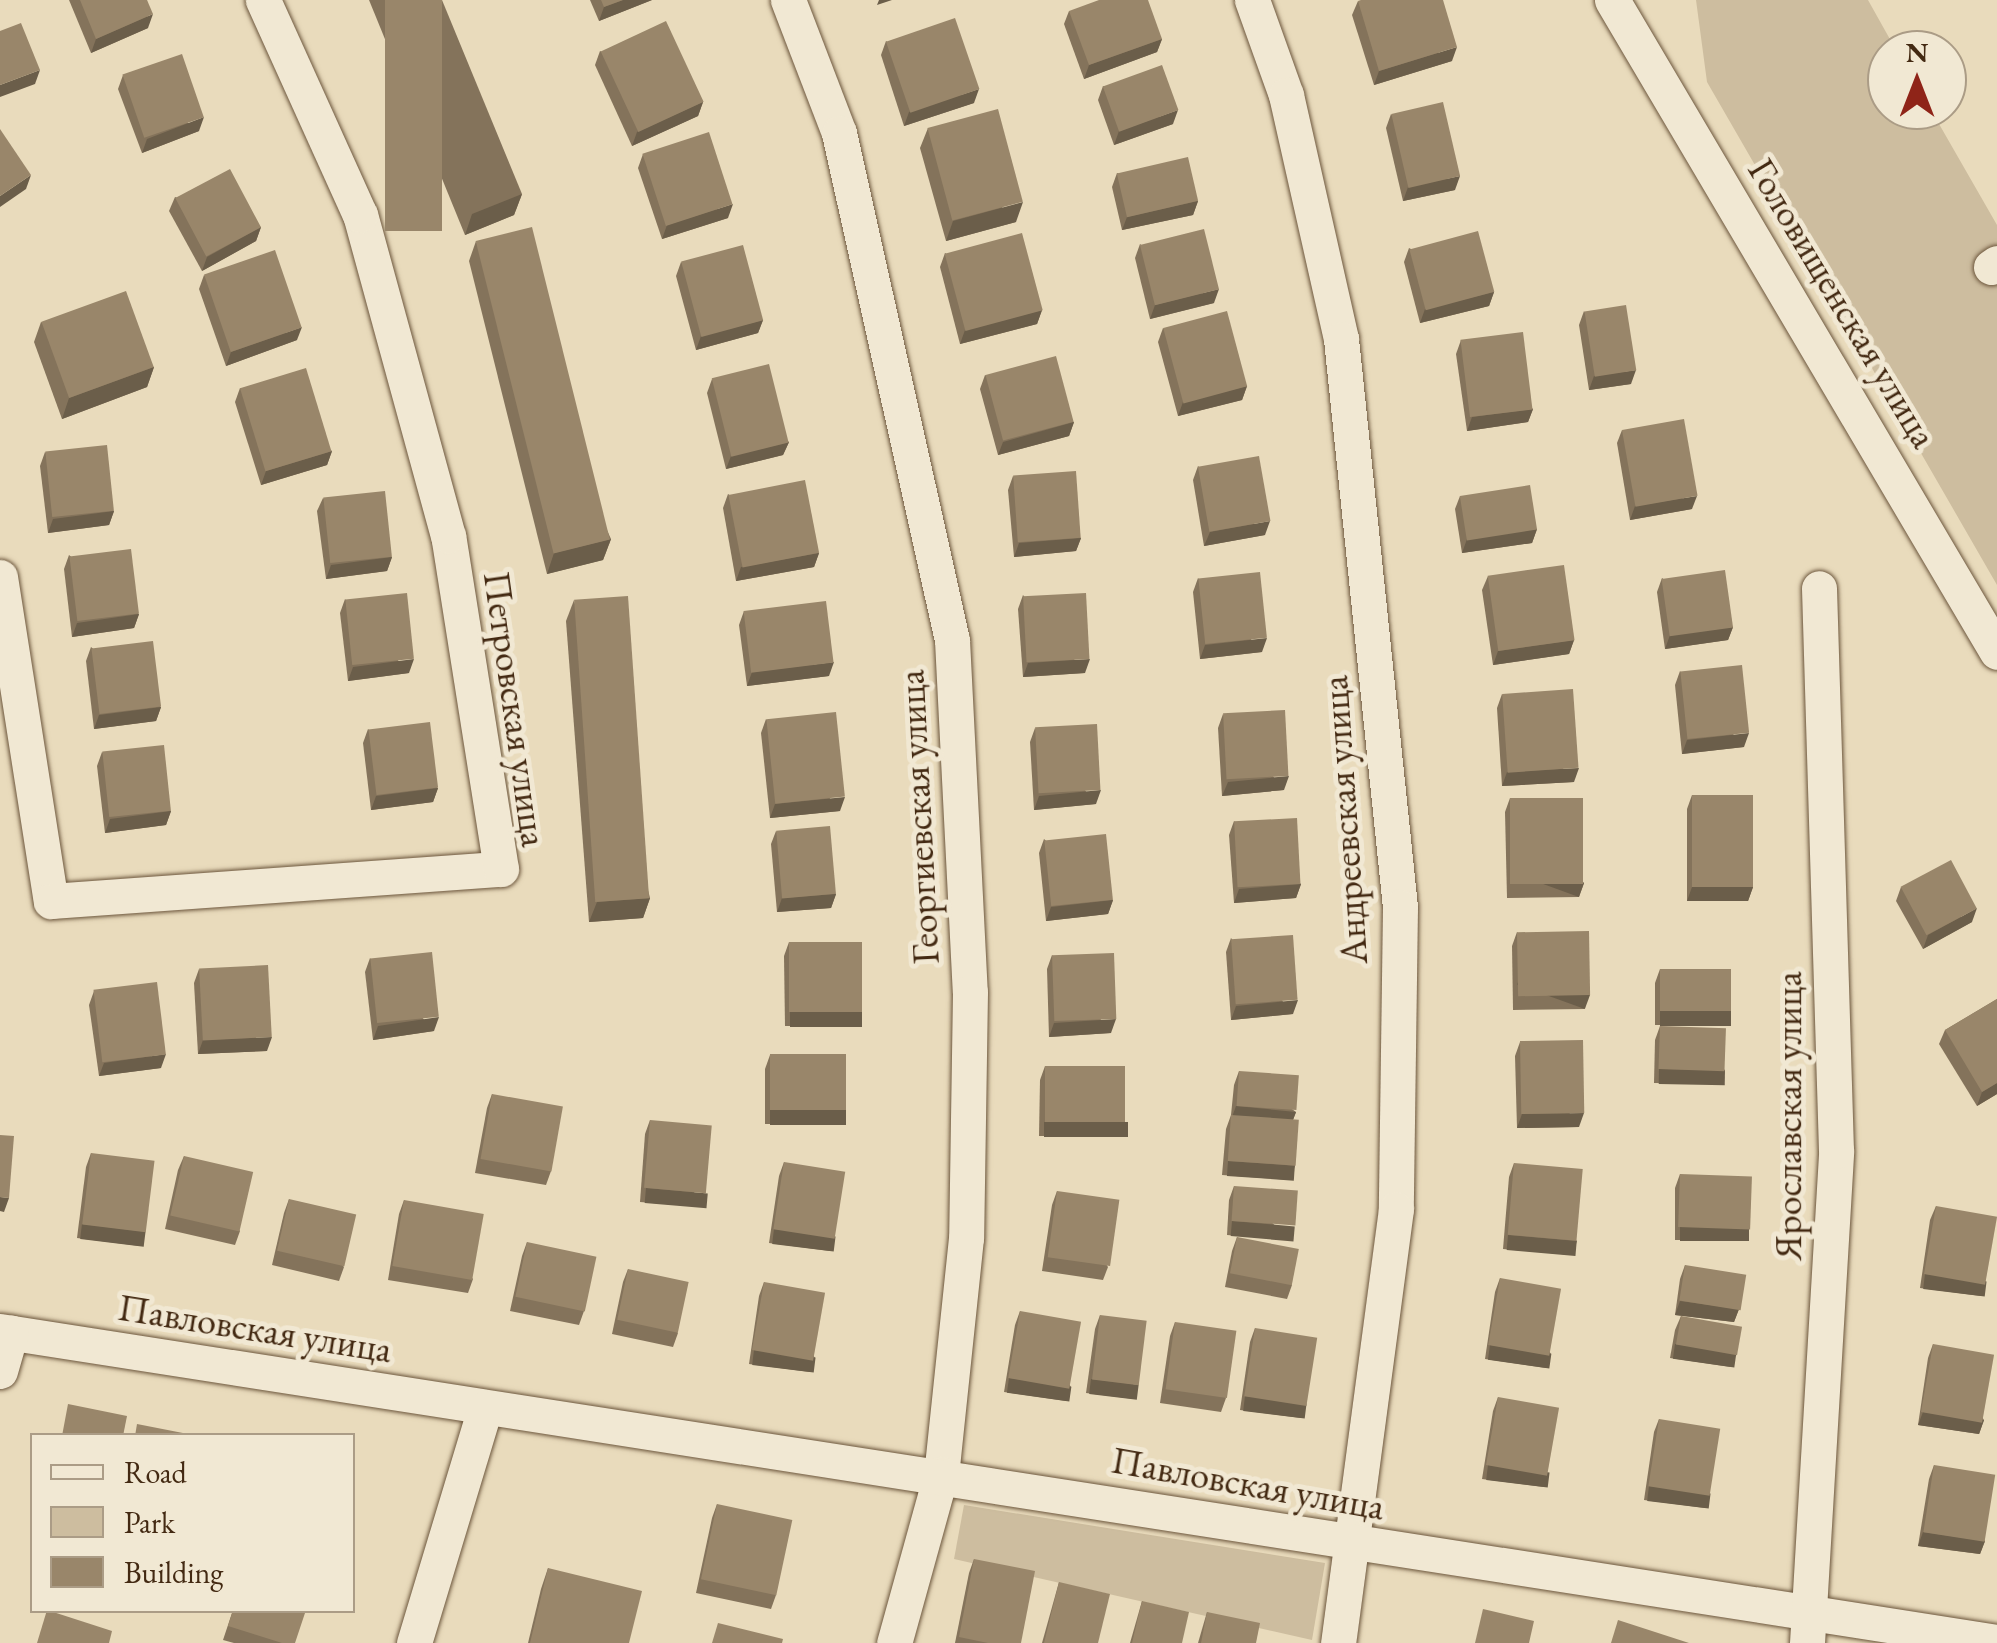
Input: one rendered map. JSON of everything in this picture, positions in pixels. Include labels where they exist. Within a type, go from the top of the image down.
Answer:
[{"type":"street","name":"Петровская улица","points":[[0,577],[51,901],[500,868],[448,536],[360,215],[263,0]]},
{"type":"street","name":"Георгиевская улица","points":[[788,0],[839,132],[952,640],[970,992],[966,1238],[941,1474],[894,1643]]},
{"type":"street","name":"Андреевская улица","points":[[1252,0],[1286,95],[1341,339],[1400,908],[1396,1209],[1338,1643]]},
{"type":"street","name":"Головищенская улица","points":[[1612,0],[1997,652]]},
{"type":"street","name":"Ярославская улица","points":[[1811,1629],[1836,1152],[1820,588]]},
{"type":"street","name":"Павловская улица","points":[[0,1371],[6,1332],[485,1408],[941,1474],[1352,1544],[1811,1629],[1997,1642]]},
{"type":"street","points":[[414,1643],[485,1408]]},
{"type":"green space","points":[[1696,0],[1868,0],[1885,30],[1867,30],[1867,130],[1942,130],[1997,225],[1997,585],[1707,82]]},
{"type":"green space","points":[[964,1505],[1325,1563],[1312,1640],[954,1559]]},
{"type":"building","points":[[80,0],[147,0],[153,14],[96,39]]},
{"type":"building","points":[[385,0],[442,0],[442,231],[385,231]]},
{"type":"building","points":[[601,0],[623,0],[604,7]]},
{"type":"building","points":[[1099,0],[1148,0],[1162,39],[1089,65],[1069,11]]},
{"type":"building","points":[[1443,0],[1457,47],[1379,71],[1358,1]]},
{"type":"building","points":[[955,18],[979,89],[910,113],[886,42]]},
{"type":"building","points":[[666,21],[704,102],[638,132],[601,51]]},
{"type":"building","points":[[21,23],[40,70],[0,85],[0,31]]},
{"type":"building","points":[[182,54],[204,117],[144,138],[122,75]]},
{"type":"building","points":[[1162,65],[1178,110],[1119,132],[1103,87]]},
{"type":"building","points":[[1443,102],[1460,176],[1408,188],[1391,114]]},
{"type":"building","points":[[998,109],[1023,202],[952,221],[927,128]]},
{"type":"building","points":[[0,129],[31,175],[0,196]]},
{"type":"building","points":[[709,132],[732,204],[666,226],[642,154]]},
{"type":"building","points":[[1188,157],[1198,201],[1127,217],[1117,173]]},
{"type":"building","points":[[230,169],[261,227],[206,256],[175,198]]},
{"type":"building","points":[[532,227],[610,539],[554,553],[476,241]]},
{"type":"building","points":[[1204,229],[1219,289],[1155,305],[1140,245]]},
{"type":"building","points":[[1478,231],[1494,292],[1426,310],[1409,249]]},
{"type":"building","points":[[1022,233],[1043,310],[965,331],[945,254]]},
{"type":"building","points":[[743,245],[763,320],[701,337],[681,262]]},
{"type":"building","points":[[275,250],[302,328],[231,352],[204,274]]},
{"type":"building","points":[[126,291],[154,367],[69,398],[41,322]]},
{"type":"building","points":[[1626,305],[1636,370],[1595,377],[1585,312]]},
{"type":"building","points":[[1227,311],[1247,386],[1183,403],[1163,328]]},
{"type":"building","points":[[1523,332],[1533,409],[1470,417],[1460,340]]},
{"type":"building","points":[[1056,356],[1074,422],[1003,441],[985,375]]},
{"type":"building","points":[[769,364],[789,443],[731,457],[712,378]]},
{"type":"building","points":[[306,368],[331,451],[265,471],[240,388]]},
{"type":"building","points":[[1684,419],[1698,496],[1636,507],[1622,430]]},
{"type":"building","points":[[107,445],[114,511],[52,517],[45,451]]},
{"type":"building","points":[[1259,456],[1270,521],[1209,532],[1198,467]]},
{"type":"building","points":[[1076,471],[1081,538],[1018,542],[1013,475]]},
{"type":"building","points":[[805,480],[819,553],[743,568],[728,495]]},
{"type":"building","points":[[1530,485],[1537,529],[1467,541],[1460,496]]},
{"type":"building","points":[[385,491],[392,557],[330,563],[323,497]]},
{"type":"building","points":[[131,549],[139,614],[77,621],[69,557]]},
{"type":"building","points":[[1564,565],[1575,640],[1498,651],[1488,576]]},
{"type":"building","points":[[1725,570],[1733,627],[1670,636],[1662,579]]},
{"type":"building","points":[[1260,572],[1267,638],[1205,644],[1198,578]]},
{"type":"building","points":[[407,593],[414,659],[352,665],[345,599]]},
{"type":"building","points":[[1086,593],[1089,659],[1027,662],[1023,596]]},
{"type":"building","points":[[628,596],[649,898],[595,902],[574,600]]},
{"type":"building","points":[[826,601],[834,663],[751,673],[744,611]]},
{"type":"building","points":[[153,641],[161,707],[100,714],[91,649]]},
{"type":"building","points":[[1742,665],[1749,733],[1687,739],[1680,671]]},
{"type":"building","points":[[1573,689],[1579,768],[1508,773],[1502,694]]},
{"type":"building","points":[[1285,710],[1288,776],[1227,779],[1223,713]]},
{"type":"building","points":[[836,712],[845,797],[775,804],[766,719]]},
{"type":"building","points":[[430,722],[438,788],[377,795],[368,730]]},
{"type":"building","points":[[1097,724],[1100,790],[1039,793],[1035,727]]},
{"type":"building","points":[[164,745],[171,811],[109,817],[102,751]]},
{"type":"building","points":[[1692,795],[1753,795],[1753,887],[1692,887]]},
{"type":"building","points":[[1510,798],[1583,798],[1583,884],[1510,884]]},
{"type":"building","points":[[1297,818],[1300,884],[1238,887],[1234,821]]},
{"type":"building","points":[[830,826],[836,894],[782,898],[776,831]]},
{"type":"building","points":[[1106,834],[1113,900],[1051,906],[1044,840]]},
{"type":"building","points":[[1951,860],[1977,909],[1926,935],[1901,887]]},
{"type":"building","points":[[1589,931],[1590,995],[1518,996],[1517,932]]},
{"type":"building","points":[[1293,935],[1298,1000],[1236,1004],[1231,939]]},
{"type":"building","points":[[789,942],[862,942],[862,1012],[789,1012]]},
{"type":"building","points":[[432,952],[439,1017],[377,1023],[370,958]]},
{"type":"building","points":[[1114,953],[1116,1019],[1054,1021],[1052,955]]},
{"type":"building","points":[[268,965],[272,1037],[203,1041],[199,969]]},
{"type":"building","points":[[1660,969],[1731,969],[1731,1011],[1660,1011]]},
{"type":"building","points":[[157,982],[166,1054],[102,1062],[93,990]]},
{"type":"building","points":[[1997,999],[1997,1083],[1982,1092],[1945,1030]]},
{"type":"building","points":[[1660,1026],[1726,1028],[1724,1071],[1658,1069]]},
{"type":"building","points":[[1583,1040],[1584,1113],[1521,1114],[1520,1041]]},
{"type":"building","points":[[770,1054],[846,1054],[846,1110],[770,1110]]},
{"type":"building","points":[[1045,1066],[1125,1066],[1125,1122],[1045,1122]]},
{"type":"building","points":[[1239,1071],[1299,1075],[1296,1110],[1237,1106]]},
{"type":"building","points":[[492,1094],[563,1107],[551,1171],[481,1159]]},
{"type":"building","points":[[1231,1115],[1299,1120],[1296,1166],[1228,1161]]},
{"type":"building","points":[[650,1120],[712,1125],[706,1193],[644,1188]]},
{"type":"building","points":[[0,1135],[14,1136],[9,1198],[0,1197]]},
{"type":"building","points":[[91,1153],[155,1161],[146,1232],[82,1224]]},
{"type":"building","points":[[184,1156],[253,1172],[239,1231],[170,1215]]},
{"type":"building","points":[[784,1162],[845,1172],[835,1239],[773,1229]]},
{"type":"building","points":[[1514,1163],[1583,1169],[1576,1241],[1508,1235]]},
{"type":"building","points":[[1680,1174],[1752,1177],[1750,1229],[1678,1227]]},
{"type":"building","points":[[1234,1186],[1298,1190],[1295,1225],[1232,1221]]},
{"type":"building","points":[[1057,1191],[1119,1200],[1110,1266],[1048,1257]]},
{"type":"building","points":[[289,1199],[356,1215],[344,1266],[277,1251]]},
{"type":"building","points":[[404,1200],[484,1214],[472,1280],[392,1266]]},
{"type":"building","points":[[1936,1206],[1997,1217],[1985,1285],[1924,1274]]},
{"type":"building","points":[[1237,1237],[1299,1249],[1292,1285],[1230,1273]]},
{"type":"building","points":[[527,1242],[596,1257],[585,1312],[515,1297]]},
{"type":"building","points":[[1685,1265],[1746,1275],[1741,1310],[1679,1301]]},
{"type":"building","points":[[628,1269],[689,1282],[678,1333],[617,1320]]},
{"type":"building","points":[[1500,1278],[1561,1289],[1549,1356],[1488,1345]]},
{"type":"building","points":[[764,1282],[825,1293],[813,1361],[752,1350]]},
{"type":"building","points":[[1020,1311],[1081,1322],[1069,1389],[1008,1378]]},
{"type":"building","points":[[1100,1315],[1147,1321],[1139,1385],[1092,1380]]},
{"type":"building","points":[[1681,1316],[1742,1327],[1737,1355],[1676,1345]]},
{"type":"building","points":[[1175,1322],[1236,1331],[1227,1398],[1166,1389]]},
{"type":"building","points":[[1255,1328],[1317,1338],[1306,1406],[1244,1396]]},
{"type":"building","points":[[1933,1344],[1994,1355],[1982,1423],[1921,1412]]},
{"type":"building","points":[[1498,1397],[1559,1408],[1547,1476],[1486,1465]]},
{"type":"building","points":[[68,1404],[127,1416],[124,1433],[63,1433]]},
{"type":"building","points":[[1659,1419],[1720,1429],[1710,1496],[1648,1486]]},
{"type":"building","points":[[137,1424],[183,1433],[136,1433]]},
{"type":"building","points":[[1934,1465],[1995,1475],[1985,1542],[1923,1532]]},
{"type":"building","points":[[717,1504],[792,1520],[776,1595],[701,1579]]},
{"type":"building","points":[[974,1559],[1035,1571],[1021,1643],[988,1643],[959,1637]]},
{"type":"building","points":[[548,1568],[642,1591],[629,1643],[530,1643]]},
{"type":"building","points":[[1059,1582],[1110,1594],[1098,1643],[1044,1643]]},
{"type":"building","points":[[1142,1601],[1189,1612],[1182,1643],[1132,1643]]},
{"type":"building","points":[[1483,1609],[1534,1621],[1529,1643],[1475,1643]]},
{"type":"building","points":[[1207,1612],[1260,1623],[1256,1643],[1201,1643]]},
{"type":"building","points":[[46,1613],[112,1631],[109,1643],[37,1643]]},
{"type":"building","points":[[232,1613],[305,1613],[295,1643],[282,1643],[228,1626]]},
{"type":"building","points":[[1618,1620],[1689,1643],[1611,1643]]},
{"type":"building","points":[[718,1623],[783,1639],[782,1643],[712,1643]]}]
